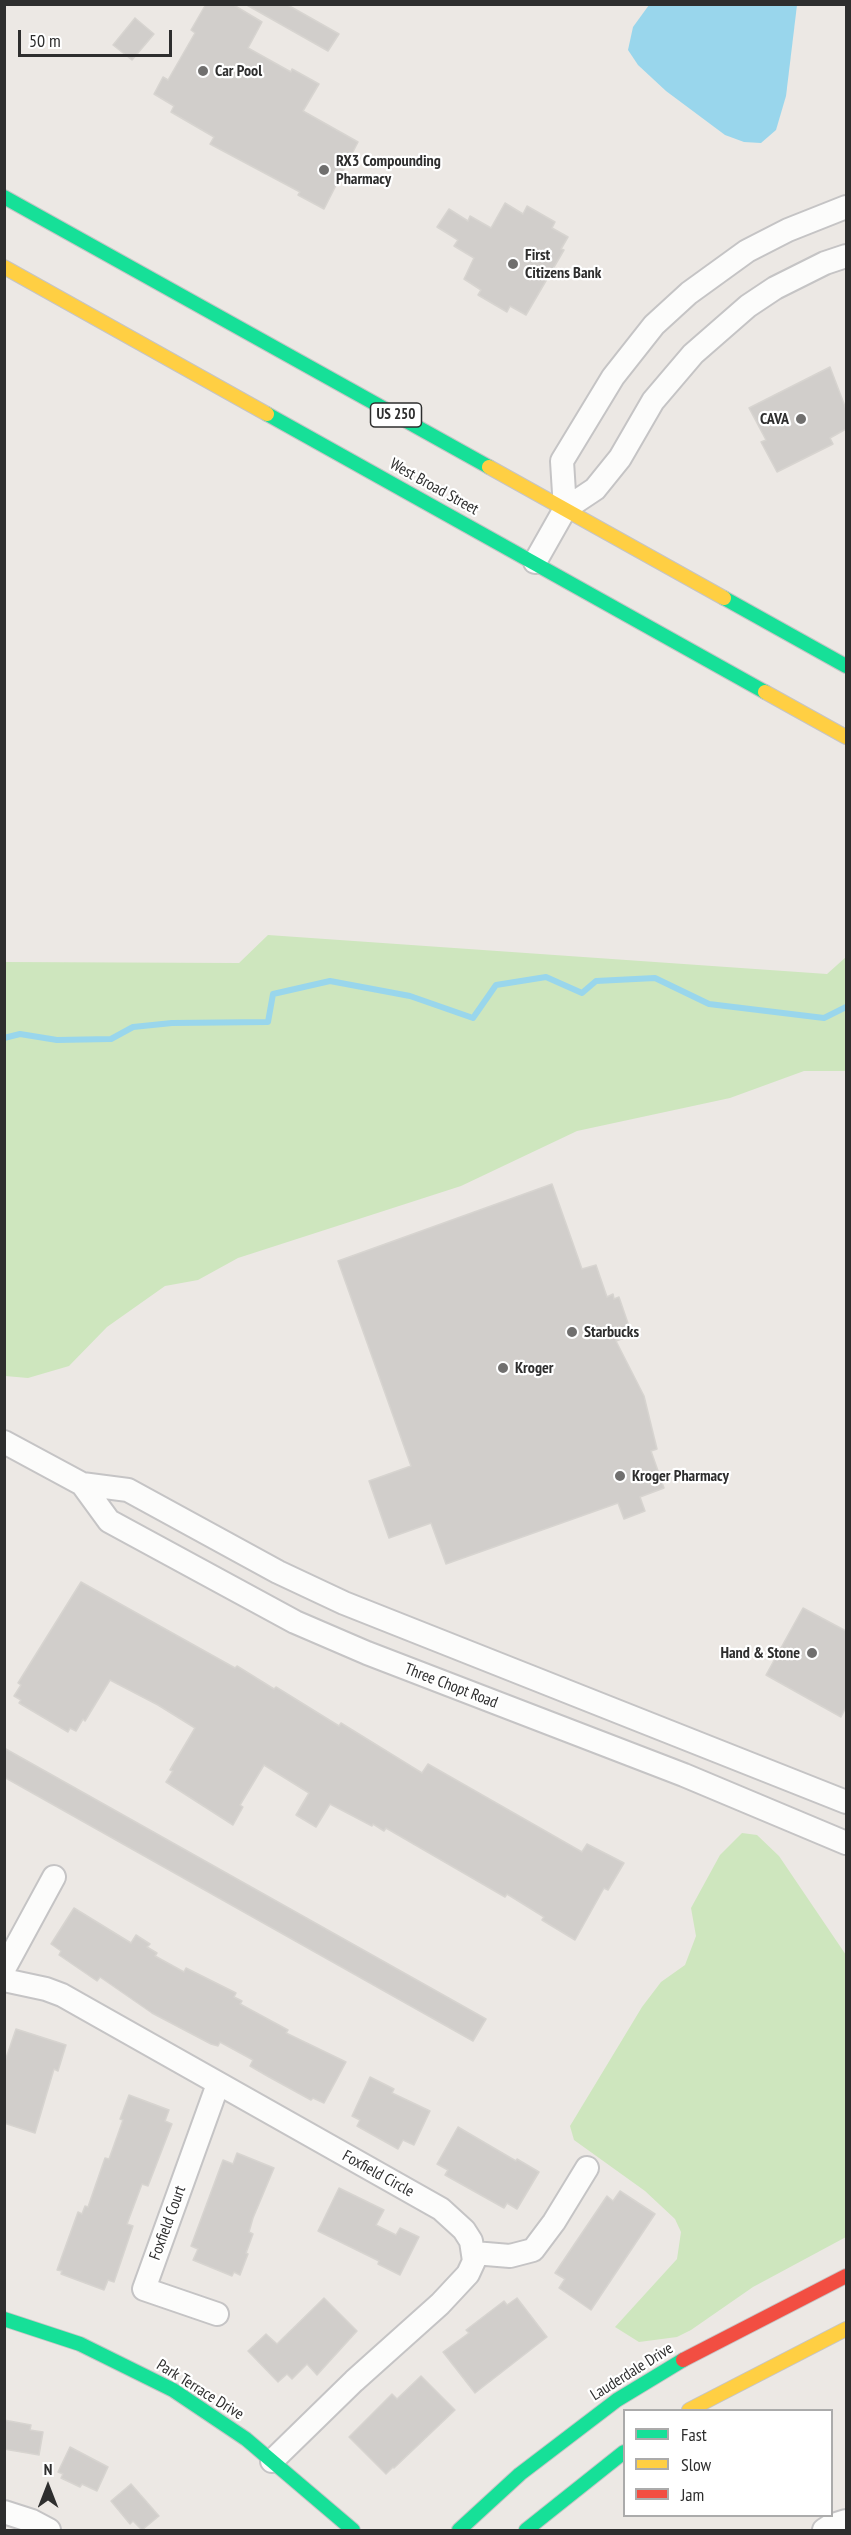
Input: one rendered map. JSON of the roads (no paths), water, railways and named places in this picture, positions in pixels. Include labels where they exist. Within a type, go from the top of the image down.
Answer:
[{"type":"main road","name":"US 250","points":[[4,197],[846,666]]},
{"type":"main road","name":"West Broad Street","points":[[4,267],[846,737]]},
{"type":"main road","name":"Lauderdale Drive","points":[[459,2530],[520,2474],[617,2400],[703,2348],[846,2276]]},
{"type":"main road","name":"Park Terrace Drive","points":[[4,2319],[80,2344],[173,2390],[246,2439],[353,2530]]},
{"type":"main road","points":[[691,2409],[846,2329]]},
{"type":"main road","points":[[526,2530],[623,2453]]},
{"type":"street","points":[[565,509],[562,461],[613,376],[654,325],[689,293],[747,251],[788,230],[846,207]]},
{"type":"street","points":[[535,562],[565,509],[596,489],[620,458],[653,401],[713,334],[775,288],[825,263],[846,256]]},
{"type":"street","name":"Three Chopt Road","points":[[4,1442],[82,1484],[128,1490],[278,1572],[344,1603],[846,1802]]},
{"type":"street","name":"Three Chopt Road","points":[[82,1484],[109,1521],[295,1622],[377,1657],[684,1775],[846,1843]]},
{"type":"street","points":[[4,1969],[54,1877]]},
{"type":"street","name":"Foxfield Circle","points":[[4,1980],[46,1989],[62,1995],[441,2209],[464,2230],[474,2253]]},
{"type":"street","name":"Foxfield Court","points":[[217,2314],[144,2289],[218,2084]]},
{"type":"street","points":[[272,2461],[354,2381],[440,2304],[468,2274],[474,2261],[474,2253],[510,2256],[533,2250],[554,2222],[587,2168]]},
{"type":"street","points":[[4,2512],[32,2521],[49,2530]]},
{"type":"street","points":[[824,2530],[846,2521]]},
{"type":"water","points":[[649,5],[797,5],[786,96],[776,130],[761,143],[744,142],[725,135],[666,91],[638,65],[628,50],[633,27]]},
{"type":"waterway","points":[[4,1038],[20,1034],[57,1040],[111,1039],[133,1027],[172,1023],[268,1022],[273,994],[330,981],[410,996],[473,1018],[496,985],[546,977],[582,993],[596,981],[655,978],[709,1004],[824,1018],[846,1007]]},
{"type":"place","name":"Car Pool","points":[[203,71]]},
{"type":"place","name":"RX3 Compounding Pharmacy","points":[[324,170]]},
{"type":"place","name":"First Citizens Bank","points":[[513,264]]},
{"type":"place","name":"CAVA","points":[[801,419]]},
{"type":"place","name":"Starbucks","points":[[572,1332]]},
{"type":"place","name":"Kroger","points":[[503,1368]]},
{"type":"place","name":"Kroger Pharmacy","points":[[620,1476]]},
{"type":"place","name":"Hand & Stone","points":[[812,1653]]}]
